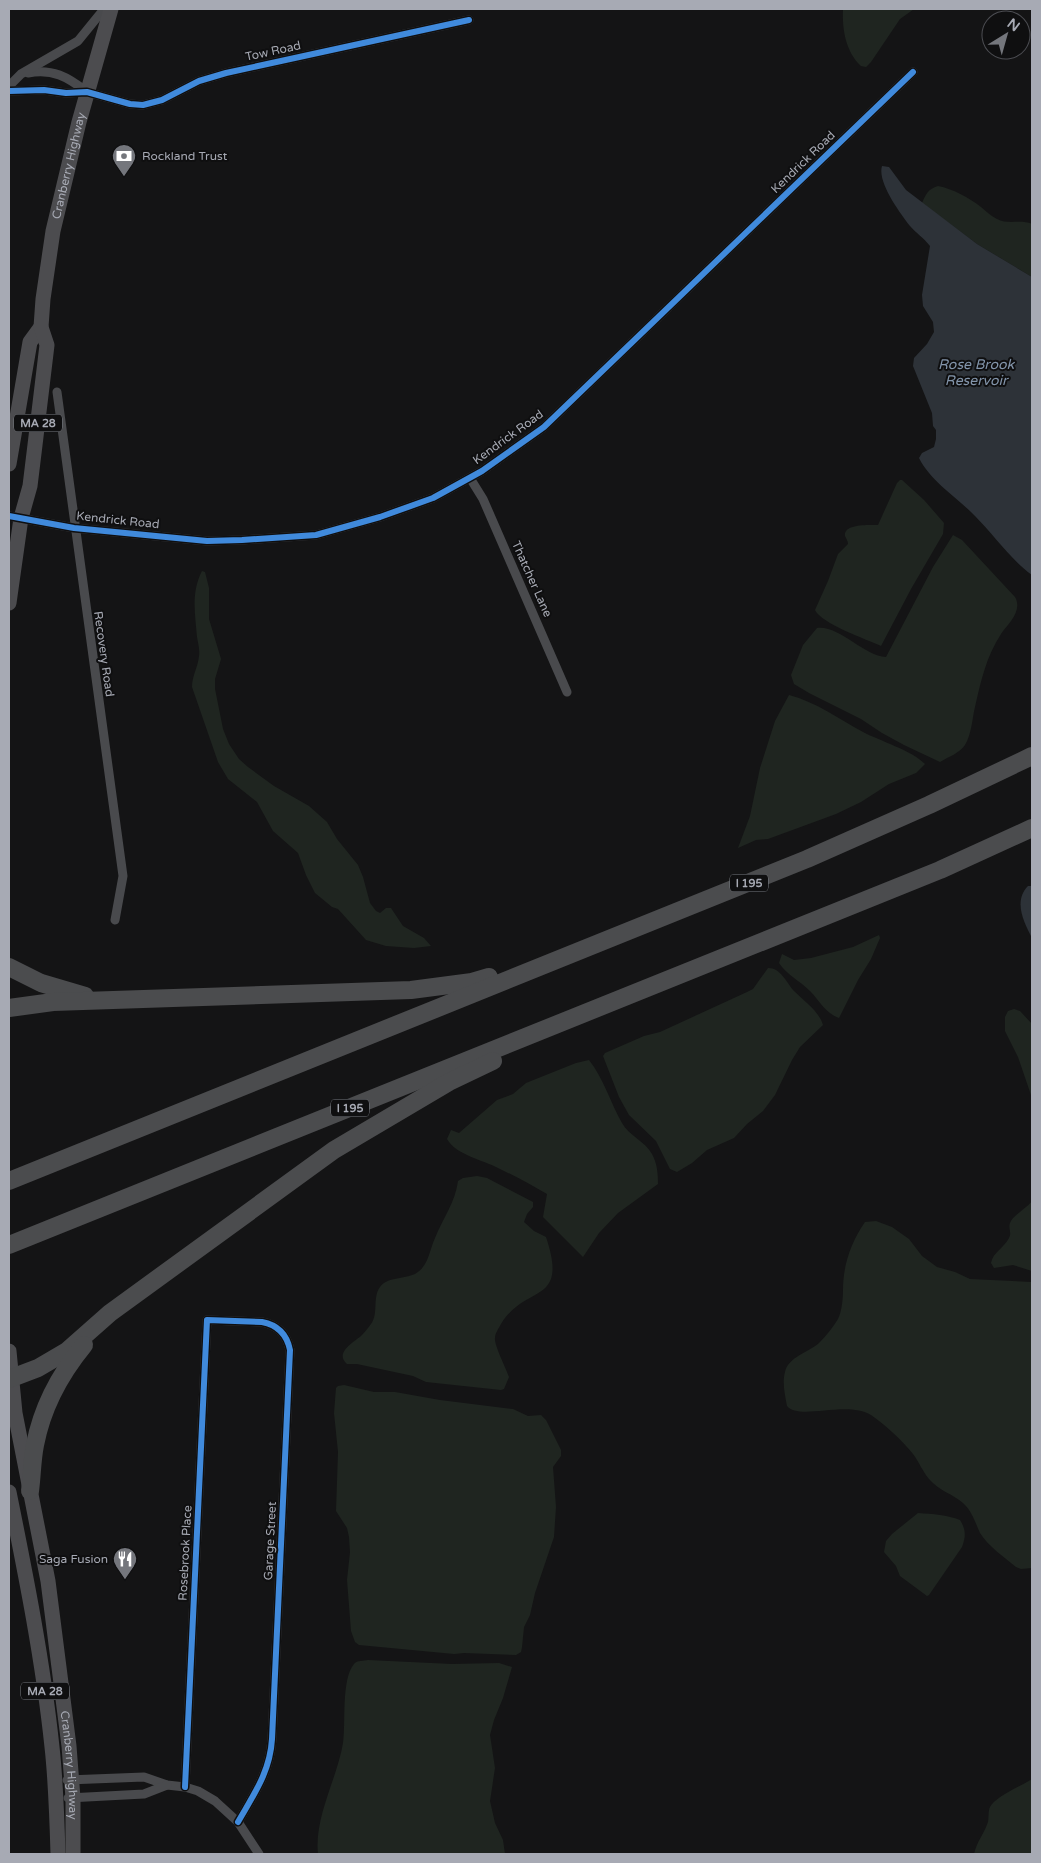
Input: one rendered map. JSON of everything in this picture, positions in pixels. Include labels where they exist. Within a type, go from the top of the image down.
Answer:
[{"type":"highway","points":[[930,805],[1032,756]]},
{"type":"highway","points":[[930,805],[1032,770]]},
{"type":"highway","name":"I 195","points":[[9,1181],[807,859],[930,805]]},
{"type":"highway","points":[[940,870],[1032,828]]},
{"type":"highway","points":[[940,870],[1032,837]]},
{"type":"highway","name":"I 195","points":[[9,1245],[940,870]]},
{"type":"highway","points":[[9,1008],[54,1002],[411,990],[472,982],[567,956]]},
{"type":"highway","points":[[9,966],[41,983],[100,1000]]},
{"type":"highway","points":[[10,1379],[38,1368],[67,1351],[110,1313],[334,1150],[449,1082],[611,1003]]},
{"type":"highway","points":[[30,1491],[35,1444],[57,1382],[110,1313]]},
{"type":"main road","name":"Cranberry Highway","points":[[9,603],[15,517],[30,486],[45,362],[47,345],[41,327],[53,231],[87,92],[111,9]]},
{"type":"main road","name":"Cranberry Highway","points":[[9,464],[30,342],[41,327]]},
{"type":"main road","name":"Cranberry Highway","points":[[9,1351],[10,1379],[15,1413],[48,1581],[69,1746],[73,1798],[73,1854]]},
{"type":"main road","name":"Cranberry Highway","points":[[9,1492],[27,1584],[53,1748],[58,1854]]},
{"type":"street","points":[[9,86],[21,74],[78,41],[104,9]]},
{"type":"street","name":"Tow Road","points":[[87,92],[130,104],[152,103],[171,96],[199,81],[226,73],[469,20]]},
{"type":"street","points":[[21,74],[36,71],[52,72],[71,80],[87,92]]},
{"type":"street","name":"Kendrick Road","points":[[15,517],[74,528],[208,540],[242,540],[316,535],[380,517],[433,498],[482,472],[544,426],[913,72]]},
{"type":"street","points":[[9,91],[87,92]]},
{"type":"street","name":"Recovery Road","points":[[56,392],[123,876],[115,920]]},
{"type":"street","name":"Thatcher Lane","points":[[470,478],[483,499],[567,692]]},
{"type":"street","name":"Rosebrook Place","points":[[185,1787],[207,1320]]},
{"type":"street","name":"Garage Street","points":[[207,1320],[270,1324],[287,1339],[290,1350],[270,1761],[238,1822]]},
{"type":"street","points":[[54,1780],[144,1777],[185,1787],[215,1801],[238,1822],[259,1854]]},
{"type":"street","points":[[56,1798],[144,1794],[167,1784]]},
{"type":"shaded area","points":[[843,9],[914,9],[900,19],[866,67],[861,66],[848,47],[844,33]]},
{"type":"shaded area","points":[[938,186],[966,197],[1001,221],[1032,224],[1032,277],[977,244],[922,203],[928,192]]},
{"type":"shaded area","points":[[900,480],[924,500],[944,523],[943,534],[881,646],[835,626],[826,621],[815,610],[838,554],[848,544],[845,536],[846,532],[853,527],[878,525]]},
{"type":"shaded area","points":[[953,535],[962,540],[1015,597],[1017,607],[1014,617],[1001,634],[988,660],[965,745],[954,755],[940,762],[904,745],[861,719],[809,693],[794,684],[791,675],[803,645],[817,628],[834,631],[869,652],[886,657],[933,567]]},
{"type":"shaded area","points":[[202,571],[205,572],[209,588],[209,619],[221,659],[215,679],[215,689],[223,729],[229,744],[239,759],[248,767],[274,786],[309,806],[327,822],[337,839],[358,865],[370,903],[376,911],[380,913],[386,908],[391,908],[403,926],[424,938],[431,946],[414,948],[386,946],[366,940],[338,909],[332,907],[315,893],[298,853],[273,831],[257,802],[228,779],[218,762],[192,687],[199,654],[195,620],[195,595]]},
{"type":"shaded area","points":[[789,695],[818,706],[863,732],[912,754],[925,764],[916,773],[889,784],[861,802],[836,814],[768,839],[756,840],[738,848],[750,816],[760,768],[775,721]]},
{"type":"shaded area","points":[[879,935],[880,938],[871,959],[839,1018],[826,1010],[810,991],[779,963],[782,954],[794,960],[811,958],[853,947]]},
{"type":"shaded area","points":[[768,968],[776,970],[783,976],[794,991],[815,1011],[823,1025],[800,1047],[775,1095],[763,1111],[734,1138],[707,1150],[692,1163],[677,1172],[670,1169],[656,1141],[629,1115],[619,1097],[603,1056],[605,1053],[644,1036],[660,1032],[753,989]]},
{"type":"shaded area","points":[[1014,1009],[1020,1011],[1032,1024],[1032,1098],[1018,1057],[1005,1031],[1005,1017],[1008,1011]]},
{"type":"shaded area","points":[[589,1060],[599,1075],[625,1128],[649,1149],[652,1154],[657,1168],[658,1184],[618,1213],[599,1233],[583,1257],[543,1217],[547,1194],[492,1165],[463,1153],[451,1145],[447,1139],[451,1130],[459,1133],[497,1100],[513,1094],[526,1083],[576,1063]]},
{"type":"shaded area","points":[[477,1176],[487,1178],[533,1202],[533,1207],[527,1214],[524,1222],[534,1231],[546,1237],[552,1259],[552,1274],[548,1284],[542,1291],[511,1311],[496,1334],[496,1346],[509,1377],[504,1389],[426,1382],[413,1376],[357,1364],[347,1364],[343,1356],[344,1352],[371,1324],[375,1315],[376,1296],[380,1287],[387,1281],[411,1276],[420,1271],[428,1258],[438,1231],[452,1203],[458,1181],[463,1178]]},
{"type":"shaded area","points":[[1032,1201],[1032,1271],[1013,1265],[994,1268],[991,1263],[992,1259],[1009,1238],[1011,1220]]},
{"type":"shaded area","points":[[876,1221],[892,1227],[909,1239],[922,1256],[937,1267],[970,1279],[1032,1282],[1032,1568],[1021,1569],[1016,1567],[992,1547],[983,1538],[966,1506],[933,1483],[909,1449],[871,1415],[849,1409],[802,1412],[787,1406],[784,1380],[787,1367],[794,1359],[819,1343],[838,1319],[842,1304],[844,1272],[852,1246],[865,1222]]},
{"type":"shaded area","points":[[344,1385],[374,1392],[395,1392],[440,1400],[513,1409],[528,1416],[541,1415],[546,1420],[561,1450],[561,1456],[553,1467],[556,1507],[554,1537],[535,1593],[530,1615],[524,1627],[521,1652],[516,1655],[454,1654],[359,1645],[355,1642],[351,1631],[347,1580],[350,1552],[349,1537],[347,1528],[336,1511],[338,1452],[334,1413],[336,1388]]},
{"type":"shaded area","points":[[918,1513],[934,1514],[960,1520],[965,1533],[962,1547],[927,1596],[900,1576],[896,1566],[884,1552],[886,1541],[892,1534]]},
{"type":"shaded area","points":[[368,1660],[452,1664],[499,1663],[512,1667],[490,1735],[495,1768],[490,1801],[495,1823],[503,1840],[505,1854],[318,1854],[319,1826],[343,1743],[347,1680],[355,1663]]},
{"type":"shaded area","points":[[1032,1779],[1032,1854],[974,1854],[988,1822],[989,1809],[993,1803]]},
{"type":"water","name":"Rose Brook Reservoir","points":[[882,166],[889,167],[906,190],[977,244],[1032,277],[1032,575],[1017,562],[968,509],[930,475],[919,458],[922,453],[934,447],[936,439],[932,413],[913,366],[914,358],[927,344],[934,332],[933,322],[923,306],[922,295],[930,246],[910,226],[890,197],[881,173]]},
{"type":"water","points":[[1028,886],[1032,886],[1032,938],[1021,912],[1021,898]]},
{"type":"cycle path","points":[[9,91],[87,92],[130,104],[143,105],[162,100],[199,81],[226,73],[469,20]]},
{"type":"cycle path","points":[[9,516],[74,528],[207,541],[242,540],[316,535],[380,517],[433,498],[482,471],[544,427],[913,72]]},
{"type":"cycle path","points":[[185,1787],[207,1320],[268,1323],[284,1335],[290,1350],[272,1739],[271,1751],[265,1772],[238,1822]]},
{"type":"place","name":"Rockland Trust","points":[[124,177]]},
{"type":"place","name":"Saga Fusion","points":[[125,1580]]}]
